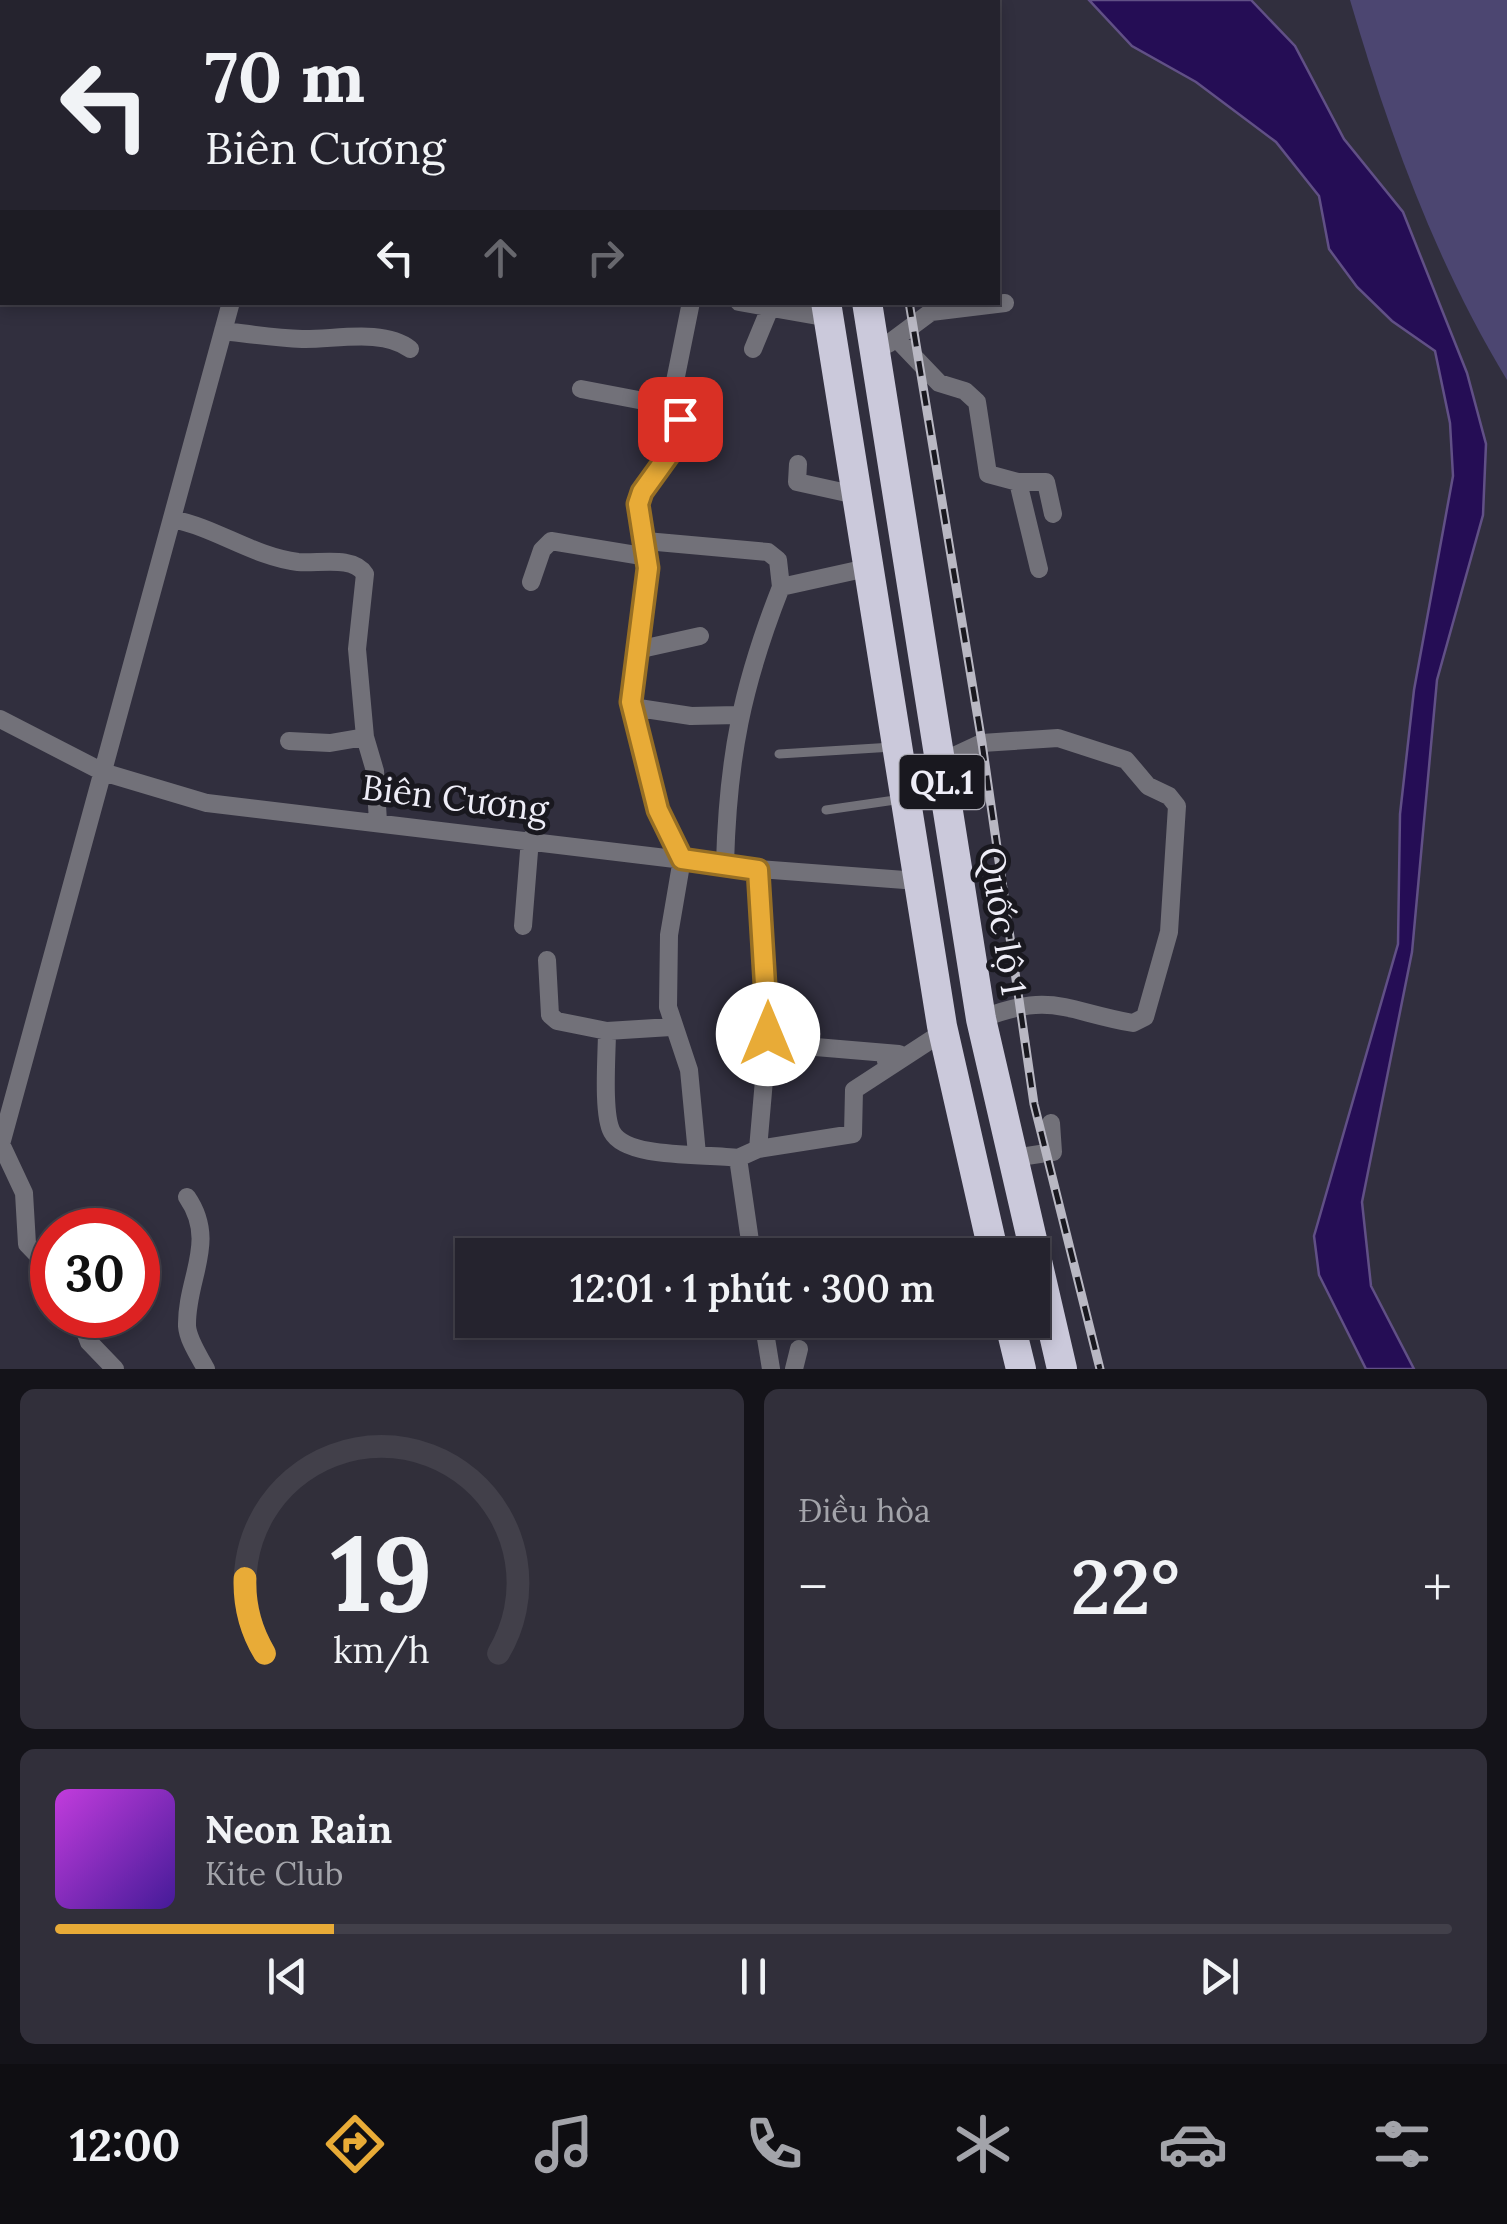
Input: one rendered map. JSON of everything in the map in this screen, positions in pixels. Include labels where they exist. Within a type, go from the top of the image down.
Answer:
[{"type":"highway","name":"Quốc lộ 1","points":[[868,305],[885,344],[939,763],[981,1019],[1030,1238]]},
{"type":"highway","name":"QL.1","points":[[827,310],[943,1032],[990,1238]]},
{"type":"highway","name":"Quốc lộ 1","points":[[1050,1321],[1062,1369]]},
{"type":"highway","points":[[1014,1338],[1021,1369]]},
{"type":"street","points":[[1000,304],[1006,303]]},
{"type":"street","points":[[30,1247],[24,1193],[1,1147],[230,305]]},
{"type":"street","points":[[670,406],[689,305]]},
{"type":"street","points":[[754,305],[827,310]]},
{"type":"street","points":[[989,305],[931,312],[885,344],[977,402],[988,474],[1018,482],[1046,482],[1053,514]]},
{"type":"street","points":[[754,348],[770,308]]},
{"type":"street","points":[[223,332],[304,339],[362,338],[401,342],[410,348]]},
{"type":"street","points":[[581,389],[670,406],[680,419],[680,434],[640,496],[647,549],[632,707],[658,810],[682,859],[668,956],[671,1027],[690,1070],[697,1154]]},
{"type":"street","points":[[798,464],[798,482],[856,494]]},
{"type":"street","points":[[1018,482],[1039,569]]},
{"type":"street","points":[[172,519],[210,528],[270,557],[361,567],[365,585],[357,649],[366,737],[375,771],[378,822]]},
{"type":"street","points":[[531,582],[542,550],[551,541],[647,549],[768,552],[778,560],[781,587],[738,714],[725,863]]},
{"type":"street","points":[[781,587],[867,568]]},
{"type":"street","points":[[636,650],[700,636]]},
{"type":"street","points":[[632,707],[691,716],[738,714]]},
{"type":"street","name":"Biên Cương","points":[[0,720],[103,772],[206,803],[530,839],[758,870],[918,881]]},
{"type":"street","points":[[289,741],[330,743],[366,737]]},
{"type":"street","points":[[939,763],[982,744],[1058,738],[1126,760],[1148,786],[1169,796],[1176,806],[1169,932],[1144,1016],[1134,1022],[1076,1008],[1022,1003],[981,1019]]},
{"type":"street","points":[[524,926],[530,839]]},
{"type":"street","points":[[758,870],[768,977],[768,1043],[758,1149]]},
{"type":"street","points":[[547,960],[550,1015],[568,1026],[607,1031],[671,1027]]},
{"type":"street","points":[[607,1031],[613,1134],[620,1142],[645,1151],[738,1158],[758,1149],[853,1134],[854,1090],[943,1032]]},
{"type":"street","points":[[768,1043],[898,1054],[856,1079]]},
{"type":"street","points":[[1013,1158],[1053,1152],[1052,1123]]},
{"type":"street","points":[[738,1158],[750,1238]]},
{"type":"street","points":[[187,1197],[201,1218],[198,1279],[187,1328],[206,1369]]},
{"type":"street","points":[[87,1338],[115,1369]]},
{"type":"street","points":[[766,1338],[771,1369]]},
{"type":"street","points":[[794,1369],[799,1349]]},
{"type":"lane","points":[[779,754],[896,746]]},
{"type":"lane","points":[[826,810],[904,799]]},
{"type":"shaded area","points":[[1089,0],[1251,0],[1295,46],[1344,139],[1403,212],[1467,373],[1486,444],[1483,515],[1437,680],[1412,952],[1362,1202],[1371,1286],[1414,1369],[1366,1369],[1319,1275],[1314,1236],[1398,944],[1400,814],[1414,690],[1453,476],[1450,423],[1435,351],[1392,321],[1357,287],[1329,249],[1319,196],[1276,142],[1196,82],[1132,46]]},
{"type":"shaded area","points":[[1350,0],[1507,0],[1507,380],[1458,289],[1416,195]]},
{"type":"railway","points":[[909,305],[982,743],[1034,1104],[1100,1369]]},
{"type":"route","points":[[680,419],[678,442],[642,492],[638,504],[648,568],[631,702],[658,810],[682,859],[758,870],[768,977],[768,1034]]}]
